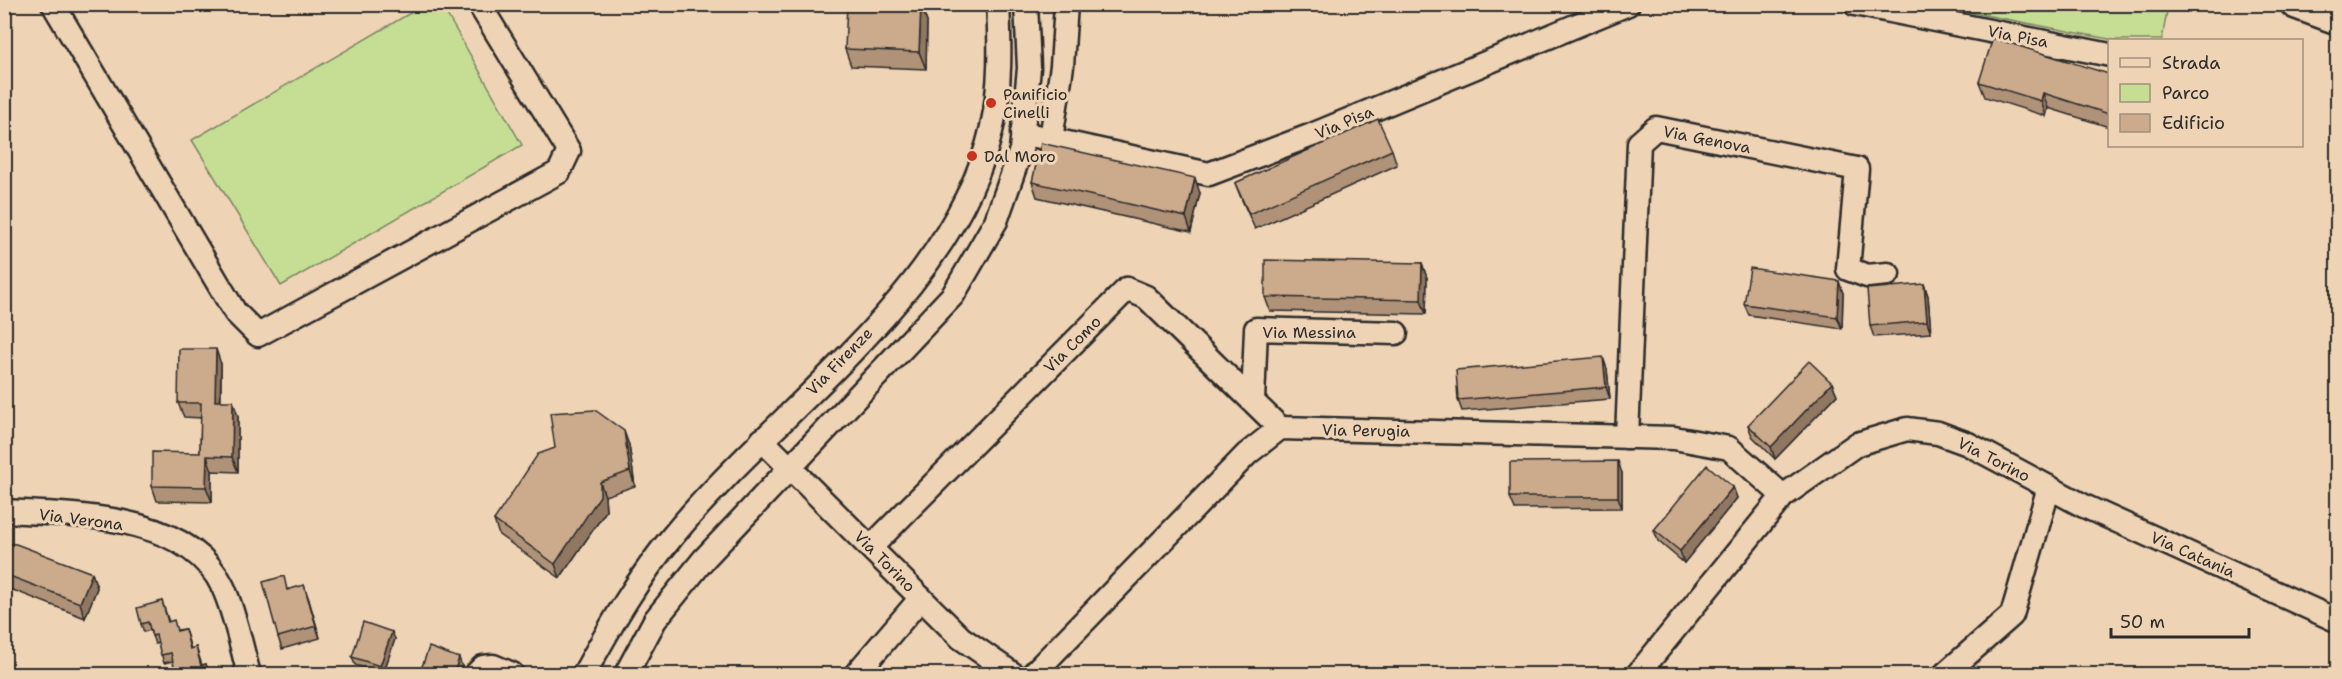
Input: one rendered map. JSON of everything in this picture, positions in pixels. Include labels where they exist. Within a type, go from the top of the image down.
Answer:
[{"type":"main road","points":[[2295,4],[2337,20]]},
{"type":"street","points":[[53,4],[235,312],[258,335],[559,172],[569,151],[479,4]]},
{"type":"street","name":"Via Firenze","points":[[584,675],[623,605],[672,537],[921,273],[965,202],[992,129],[997,103],[1000,50],[998,4]]},
{"type":"street","points":[[626,675],[662,611],[704,559],[953,295],[996,221],[1021,150],[1029,68],[1026,4]]},
{"type":"street","points":[[1051,139],[1062,66],[1066,4]]},
{"type":"street","name":"Via Pisa","points":[[1022,132],[1209,174],[1312,135],[1628,4]]},
{"type":"street","name":"Via Pisa","points":[[1855,4],[2108,54]]},
{"type":"street","name":"Via Genova","points":[[1627,437],[1639,143],[1656,128],[1857,169],[1848,269],[1867,276],[1888,273]]},
{"type":"street","name":"Via Como","points":[[871,547],[1127,290],[1146,297],[1280,428]]},
{"type":"street","name":"Via Messina","points":[[1253,401],[1256,329],[1396,333]]},
{"type":"street","points":[[1033,675],[1247,454],[1280,428]]},
{"type":"street","name":"Via Perugia","points":[[1280,428],[1674,438],[1729,448],[1783,496]]},
{"type":"street","name":"Via Torino","points":[[1638,675],[1783,496],[1857,444],[1907,429],[1938,433],[1968,444],[2049,487],[2012,615],[1945,675]]},
{"type":"street","name":"Via Torino","points":[[762,440],[792,467],[961,638],[1013,675]]},
{"type":"street","name":"Via Catania","points":[[2049,487],[2337,621]]},
{"type":"street","name":"Via Verona","points":[[4,511],[112,519],[166,534],[198,553],[223,587],[249,675]]},
{"type":"street","points":[[856,675],[921,598]]},
{"type":"street","points":[[476,675],[483,667],[493,666],[512,675]]},
{"type":"green space","points":[[441,4],[522,145],[281,286],[192,140],[424,5]]},
{"type":"green space","points":[[1933,5],[2168,5],[2162,39],[2109,39]]},
{"type":"building","points":[[847,4],[921,5],[919,52],[845,49]]},
{"type":"building","points":[[1993,38],[2108,74],[2108,114],[2043,93],[2041,101],[1979,82]]},
{"type":"building","points":[[1378,119],[1392,150],[1249,214],[1235,183]]},
{"type":"building","points":[[1041,143],[1195,178],[1186,217],[1032,182]]},
{"type":"building","points":[[1265,260],[1422,263],[1421,300],[1265,297]]},
{"type":"building","points":[[1750,268],[1839,281],[1837,317],[1744,304]]},
{"type":"building","points":[[1924,284],[1927,321],[1870,326],[1867,289]]},
{"type":"building","points":[[179,349],[216,349],[215,401],[233,401],[232,457],[207,456],[206,487],[152,486],[152,452],[200,453],[201,403],[178,403]]},
{"type":"building","points":[[1603,357],[1606,387],[1458,400],[1456,370]]},
{"type":"building","points":[[1809,361],[1832,383],[1771,447],[1748,425]]},
{"type":"building","points":[[595,410],[624,431],[630,471],[600,482],[600,496],[555,564],[494,520],[538,454],[555,448],[550,413]]},
{"type":"building","points":[[1618,461],[1618,497],[1510,497],[1510,462]]},
{"type":"building","points":[[1707,465],[1733,487],[1680,551],[1654,530]]},
{"type":"building","points":[[4,543],[16,544],[92,573],[80,603],[4,575]]},
{"type":"building","points":[[284,576],[287,590],[304,585],[316,626],[278,637],[263,582]]},
{"type":"building","points":[[162,601],[168,622],[174,620],[177,631],[185,629],[190,649],[196,647],[201,666],[206,664],[209,675],[176,675],[171,653],[161,655],[156,635],[152,636],[148,622],[141,624],[137,608]]},
{"type":"building","points":[[363,622],[392,632],[380,666],[352,657]]},
{"type":"building","points":[[429,647],[459,658],[453,675],[419,675]]},
{"type":"place","name":"Panificio Cinelli","points":[[991,103]]},
{"type":"place","name":"Dal Moro","points":[[972,156]]}]
